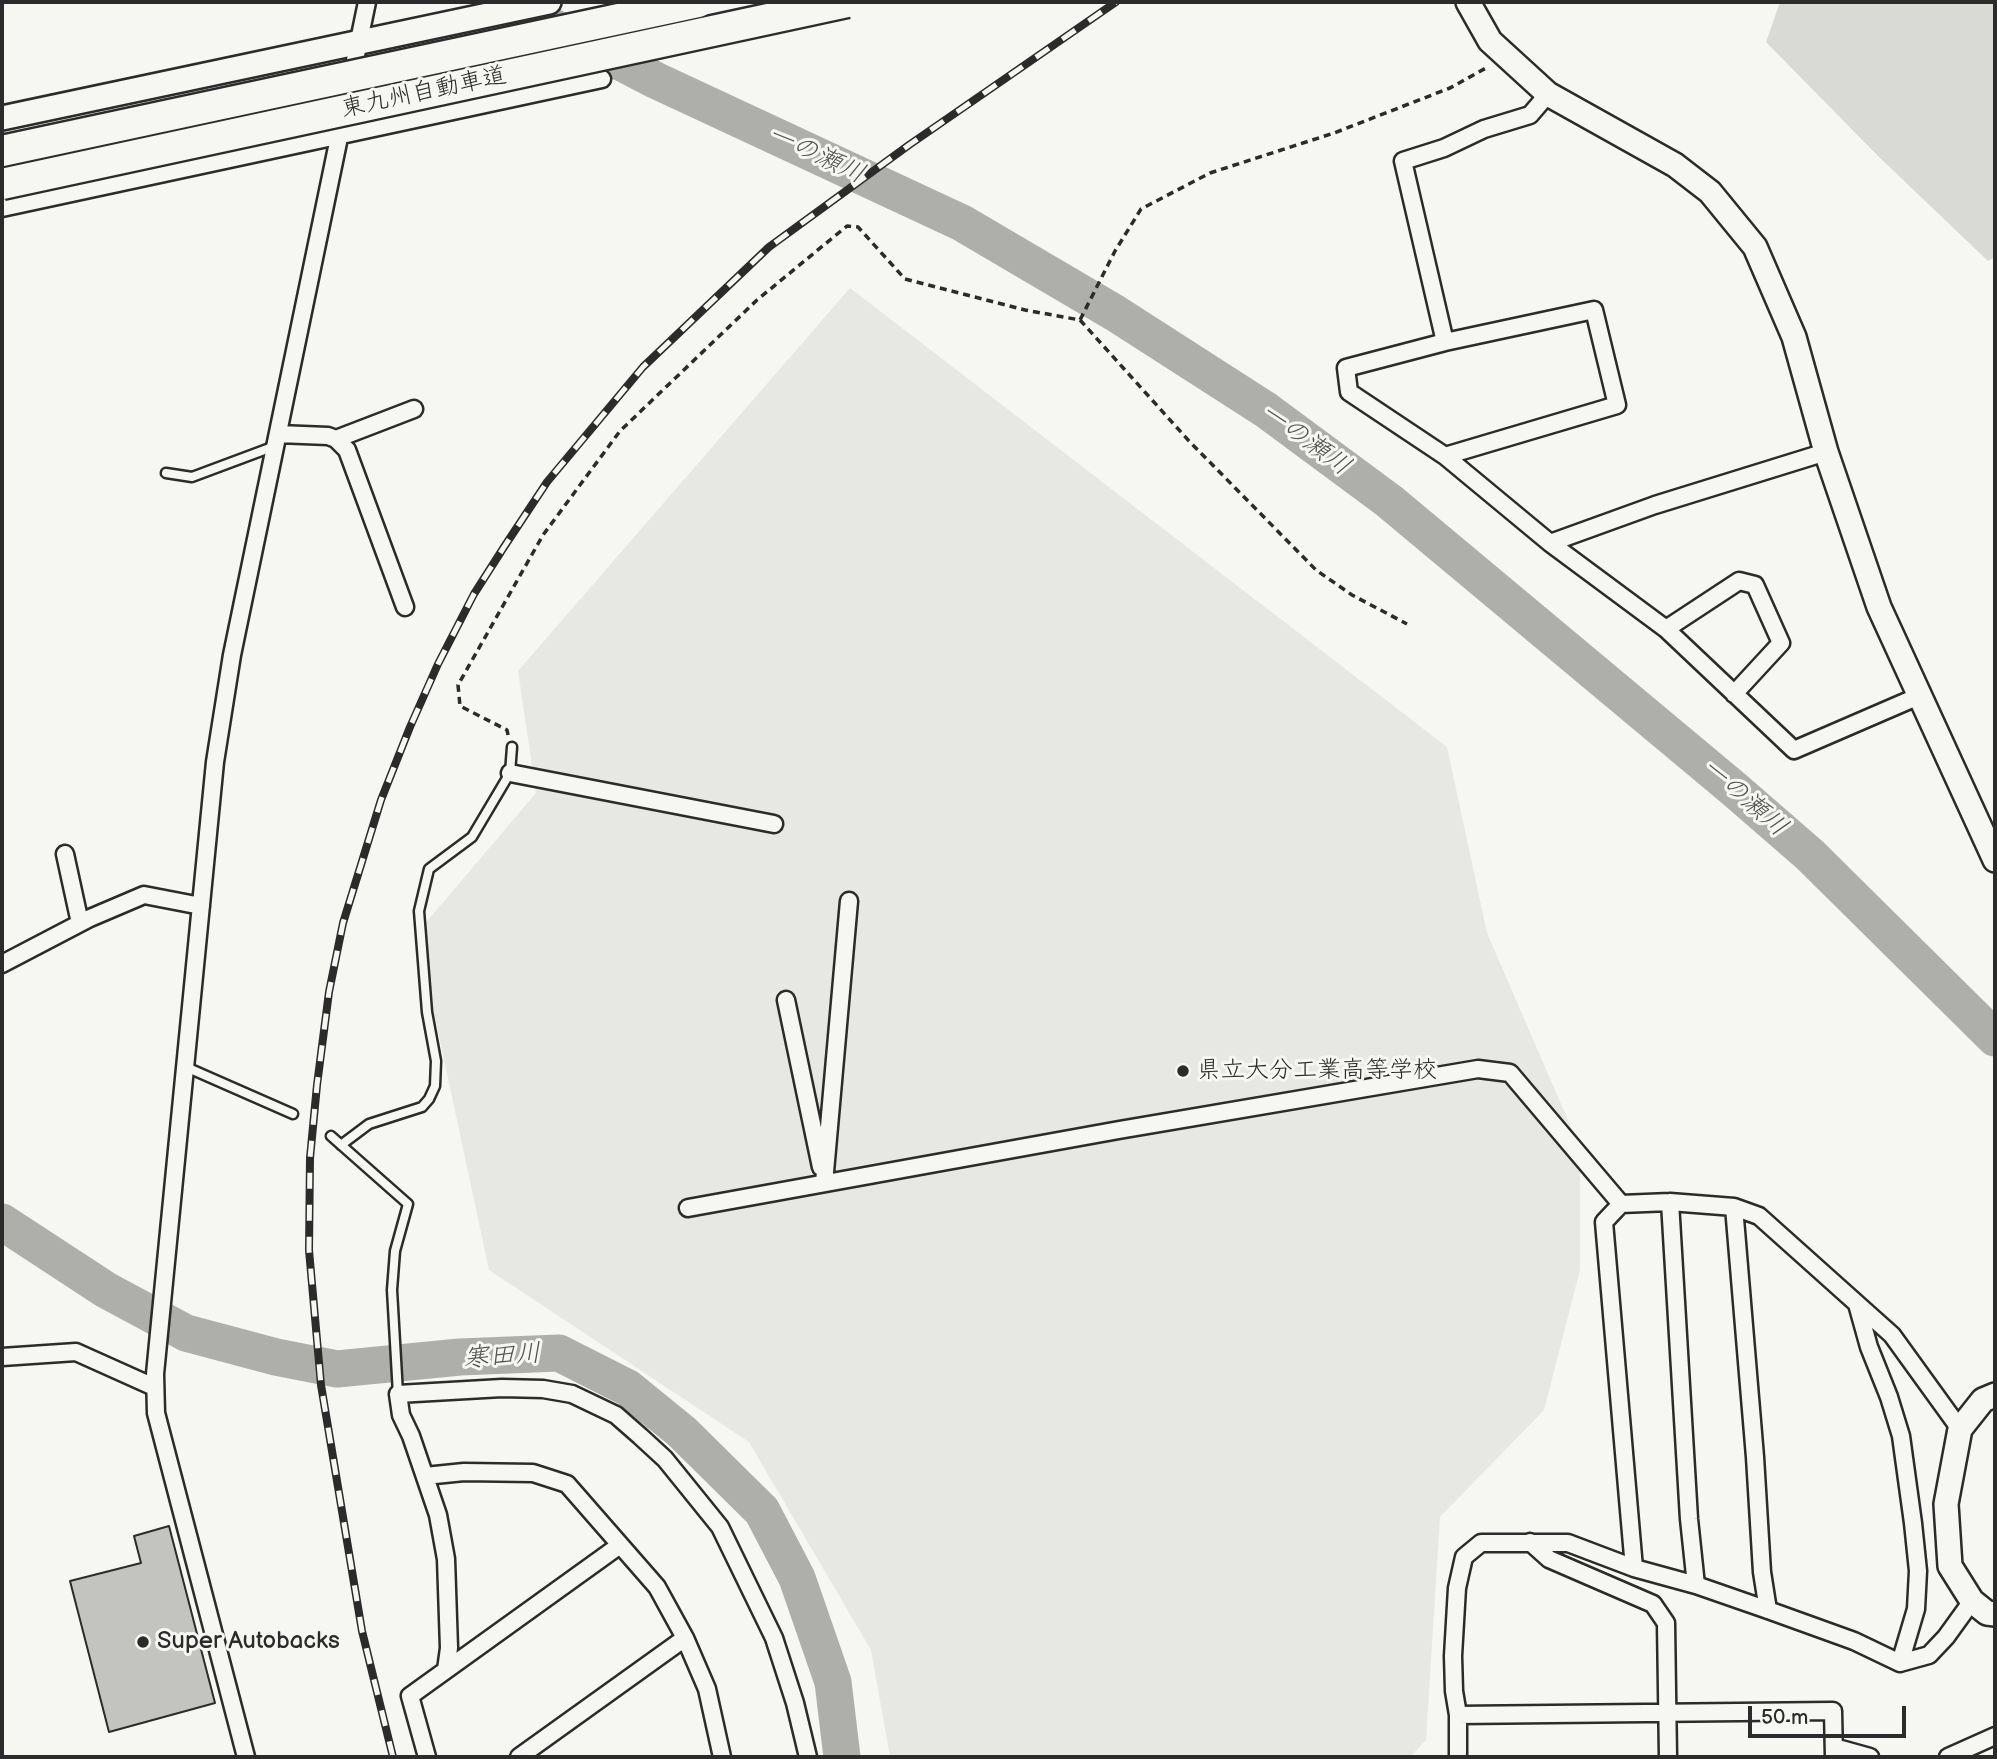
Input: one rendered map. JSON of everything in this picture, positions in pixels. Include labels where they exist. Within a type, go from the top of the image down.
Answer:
[{"type":"highway","name":"東九州自動車道","points":[[2,151],[698,2]]},
{"type":"highway","name":"東九州自動車道","points":[[2,184],[847,2]]},
{"type":"street","points":[[246,1757],[156,1413],[155,1380],[215,762],[232,655],[367,2]]},
{"type":"street","points":[[2,118],[549,2]]},
{"type":"street","points":[[1468,2],[1490,41],[1548,94],[1675,165],[1710,192],[1755,247],[1794,337],[1826,453],[1879,607],[1995,860]]},
{"type":"street","points":[[2,208],[602,79]]},
{"type":"street","points":[[1445,342],[1403,160],[1444,148],[1484,129],[1530,115],[1548,94]]},
{"type":"street","points":[[1445,456],[1617,405],[1594,310],[1445,342],[1346,368],[1349,392],[1445,456],[1550,543],[1666,629],[1794,750],[1919,696]]},
{"type":"street","points":[[277,440],[337,439],[414,409]]},
{"type":"street","points":[[337,439],[351,457],[405,607]]},
{"type":"street","points":[[1550,543],[1655,505],[1826,453]]},
{"type":"street","points":[[1666,629],[1739,581],[1755,585],[1781,643],[1734,694]]},
{"type":"street","points":[[510,773],[774,824]]},
{"type":"street","points":[[65,854],[80,923]]},
{"type":"street","points":[[2,964],[80,923],[144,895],[201,906]]},
{"type":"street","points":[[824,1183],[849,901]]},
{"type":"street","points":[[786,1000],[824,1183]]},
{"type":"street","points":[[688,1208],[1478,1069],[1510,1073],[1621,1204]]},
{"type":"street","points":[[1670,1202],[1689,1519],[1696,1585]]},
{"type":"street","points":[[1634,1568],[1604,1222],[1621,1204],[1670,1202],[1734,1207],[1759,1216],[1892,1335],[1960,1429]]},
{"type":"street","points":[[1734,1207],[1762,1572],[1768,1610]]},
{"type":"street","points":[[1856,1301],[1869,1347],[1901,1436],[1913,1523],[1918,1571],[1916,1609],[1900,1663]]},
{"type":"street","points":[[2,1357],[76,1352],[155,1380]]},
{"type":"street","points":[[446,1670],[449,1648],[446,1559],[438,1515],[401,1415],[398,1394],[502,1388],[543,1389],[572,1394],[616,1415],[665,1459],[705,1506],[725,1536],[774,1638],[795,1703],[808,1757]]},
{"type":"street","points":[[1995,1395],[1983,1400],[1960,1429],[1946,1504],[1950,1566],[1972,1601],[1987,1613],[1995,1614]]},
{"type":"street","points":[[425,1476],[464,1472],[533,1473],[567,1484],[657,1587],[685,1638],[707,1689],[722,1757]]},
{"type":"street","points":[[1530,1542],[1549,1559],[1653,1604],[1666,1623],[1668,1757]]},
{"type":"street","points":[[1456,1754],[1458,1715],[1453,1656],[1457,1588],[1464,1557],[1481,1543],[1568,1543],[1634,1568],[1696,1585],[1854,1641],[1900,1663],[1929,1655],[1972,1601]]},
{"type":"street","points":[[426,1757],[410,1696],[620,1545]]},
{"type":"street","points":[[519,1757],[685,1638]]},
{"type":"street","points":[[1458,1715],[1833,1711],[1834,1752],[1870,1757]]},
{"type":"street","points":[[1948,1757],[1995,1736]]},
{"type":"lane","points":[[166,473],[192,477],[277,440]]},
{"type":"lane","points":[[341,1145],[369,1124],[422,1107],[435,1086],[436,1061],[427,1012],[419,911],[429,869],[472,836],[510,773],[512,747]]},
{"type":"lane","points":[[186,1067],[293,1114]]},
{"type":"lane","points":[[331,1136],[408,1204],[395,1251],[392,1290],[398,1394]]},
{"type":"path","points":[[1080,320],[1115,251],[1141,209],[1210,173],[1334,133],[1450,88],[1507,57]]},
{"type":"path","points":[[512,747],[507,730],[460,706],[458,685],[543,535],[620,431],[757,300],[847,226],[858,227],[905,279],[1025,310],[1080,320],[1189,441],[1316,570],[1352,595],[1407,624]]},
{"type":"shaded area","points":[[1780,2],[1995,2],[1995,257],[1988,261],[1879,157],[1766,42]]},
{"type":"shaded area","points":[[850,288],[1447,747],[1487,933],[1580,1148],[1580,1270],[1544,1410],[1440,1517],[1426,1740],[1410,1757],[890,1757],[871,1650],[749,1442],[489,1270],[417,933],[536,793],[518,671]]},
{"type":"building","name":"Super Autobacks","points":[[169,1526],[215,1703],[109,1732],[70,1581],[141,1563],[134,1536]]},
{"type":"waterway","name":"一の瀬川","points":[[505,2],[655,80],[962,223],[1115,313],[1266,410],[1389,501],[1734,789],[1810,855],[1995,1038]]},
{"type":"waterway","name":"寒田川","points":[[2,1222],[106,1290],[186,1333],[276,1357],[337,1369],[460,1357],[559,1353],[628,1388],[682,1432],[762,1511],[797,1578],[833,1682],[842,1757]]},
{"type":"railway","points":[[393,1757],[362,1631],[321,1385],[309,1250],[310,1158],[329,992],[343,923],[381,800],[410,727],[474,594],[504,547],[547,482],[643,367],[769,247],[909,145],[1116,2]]},
{"type":"place","name":"県立大分工業高等学校","points":[[1183,1071]]},
{"type":"place","name":"Super Autobacks","points":[[143,1642]]}]
